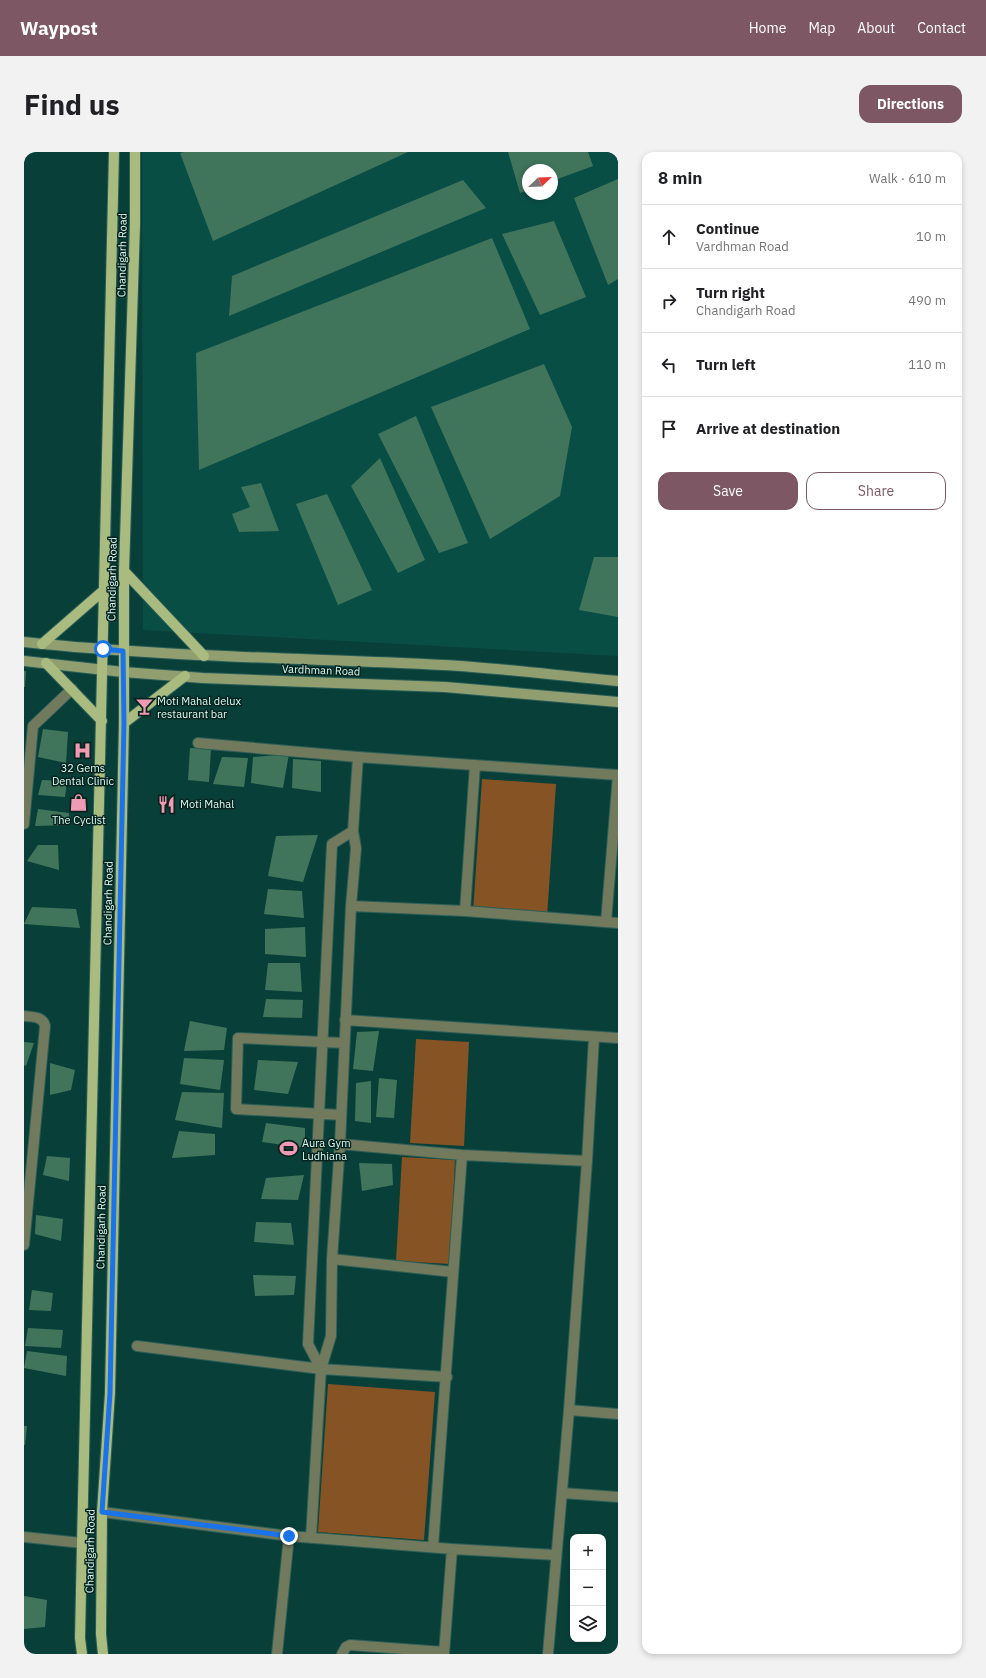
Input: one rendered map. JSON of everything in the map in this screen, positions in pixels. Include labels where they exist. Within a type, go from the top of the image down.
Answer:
[{"type":"main road","name":"Chandigarh Road","points":[[82,1654],[80,1638],[82,1544],[114,152]]},
{"type":"main road","name":"Chandigarh Road","points":[[103,1654],[101,1634],[102,1512],[110,1393],[124,723],[124,571],[135,224],[135,152]]},
{"type":"main road","points":[[124,571],[204,656]]},
{"type":"main road","points":[[42,644],[104,590]]},
{"type":"main road","points":[[46,663],[102,721]]},
{"type":"main road","points":[[124,723],[185,676]]},
{"type":"street","name":"Vardhman Road","points":[[24,642],[123,651],[204,656],[444,665],[618,681]]},
{"type":"street","name":"Vardhman Road","points":[[24,661],[123,672],[445,687],[618,702]]},
{"type":"street","points":[[24,824],[28,726],[72,689]]},
{"type":"street","points":[[198,743],[358,757],[618,775],[606,922]]},
{"type":"street","points":[[311,1538],[320,1369],[331,1336],[332,1259],[340,1144],[351,906],[356,848],[353,831],[358,757]]},
{"type":"street","points":[[465,911],[475,765]]},
{"type":"street","points":[[320,1369],[308,1344],[332,844],[353,831]]},
{"type":"street","points":[[351,906],[465,911],[618,923]]},
{"type":"street","points":[[24,1016],[39,1018],[44,1022],[45,1026],[24,1245]]},
{"type":"street","points":[[345,1020],[618,1038]]},
{"type":"street","points":[[548,1654],[569,1410],[587,1161],[594,1036]]},
{"type":"street","points":[[341,1115],[236,1109],[238,1038],[344,1043]]},
{"type":"street","points":[[340,1144],[462,1155],[587,1161]]},
{"type":"street","points":[[433,1547],[447,1377],[462,1155]]},
{"type":"street","points":[[332,1259],[453,1272]]},
{"type":"street","points":[[137,1346],[320,1369],[447,1377]]},
{"type":"street","points":[[569,1410],[618,1414]]},
{"type":"street","points":[[562,1493],[618,1498]]},
{"type":"street","points":[[102,1512],[289,1536],[556,1556]]},
{"type":"street","points":[[277,1654],[289,1536]]},
{"type":"street","points":[[24,1537],[82,1544]]},
{"type":"street","points":[[342,1654],[346,1647],[350,1645],[444,1653],[452,1549]]},
{"type":"shaded area","points":[[142,152],[618,152],[618,656],[143,630]]},
{"type":"shaded area","points":[[482,779],[556,784],[547,917],[473,912]]},
{"type":"shaded area","points":[[416,1039],[469,1042],[464,1146],[410,1143]]},
{"type":"shaded area","points":[[402,1157],[455,1160],[450,1264],[396,1261]]},
{"type":"shaded area","points":[[328,1384],[435,1392],[424,1540],[318,1532]]},
{"type":"building","points":[[408,152],[213,241],[180,153]]},
{"type":"building","points":[[508,152],[588,152],[593,166],[558,179],[558,164],[522,164],[522,192],[520,193]]},
{"type":"building","points":[[618,179],[618,279],[608,285],[574,198]]},
{"type":"building","points":[[463,180],[486,208],[229,316],[232,276]]},
{"type":"building","points":[[554,221],[586,297],[540,315],[502,234]]},
{"type":"building","points":[[492,238],[530,329],[199,470],[196,353]]},
{"type":"building","points":[[544,364],[572,427],[560,496],[490,539],[431,407]]},
{"type":"building","points":[[416,416],[468,543],[439,553],[378,434]]},
{"type":"building","points":[[380,458],[425,560],[398,573],[351,486]]},
{"type":"building","points":[[261,483],[279,531],[239,532],[232,514],[250,507],[241,487]]},
{"type":"building","points":[[327,494],[372,590],[338,605],[296,504]]},
{"type":"building","points":[[594,557],[618,557],[618,617],[579,610]]},
{"type":"building","points":[[24,671],[26,671],[25,687],[24,687]]},
{"type":"building","points":[[43,729],[68,732],[66,763],[38,757]]},
{"type":"building","points":[[190,748],[211,749],[209,782],[188,780]]},
{"type":"building","points":[[289,754],[283,788],[251,783],[253,757]]},
{"type":"building","points":[[222,757],[248,758],[244,787],[213,784]]},
{"type":"building","points":[[293,759],[321,761],[321,792],[292,788]]},
{"type":"building","points":[[42,780],[67,781],[65,797],[38,795]]},
{"type":"building","points":[[38,809],[69,813],[69,825],[35,826]]},
{"type":"building","points":[[318,835],[303,882],[268,876],[276,836]]},
{"type":"building","points":[[38,845],[58,845],[59,870],[27,861]]},
{"type":"building","points":[[268,889],[302,891],[304,918],[264,914]]},
{"type":"building","points":[[32,907],[76,909],[80,928],[24,924]]},
{"type":"building","points":[[305,927],[306,957],[265,954],[265,929]]},
{"type":"building","points":[[268,963],[300,963],[302,992],[265,990]]},
{"type":"building","points":[[266,999],[303,1000],[302,1018],[263,1017]]},
{"type":"building","points":[[190,1021],[227,1028],[224,1050],[184,1051]]},
{"type":"building","points":[[379,1031],[373,1071],[353,1069],[357,1032]]},
{"type":"building","points":[[24,1042],[34,1043],[26,1066],[24,1065]]},
{"type":"building","points":[[184,1058],[224,1060],[220,1090],[180,1084]]},
{"type":"building","points":[[258,1060],[298,1062],[288,1094],[254,1090]]},
{"type":"building","points":[[50,1063],[75,1070],[71,1090],[50,1095]]},
{"type":"building","points":[[379,1078],[397,1080],[394,1118],[376,1117]]},
{"type":"building","points":[[371,1081],[371,1123],[355,1121],[356,1083]]},
{"type":"building","points":[[182,1092],[224,1093],[222,1128],[175,1120]]},
{"type":"building","points":[[266,1123],[305,1128],[305,1148],[262,1142]]},
{"type":"building","points":[[179,1131],[215,1134],[215,1155],[172,1158]]},
{"type":"building","points":[[47,1156],[70,1158],[69,1181],[43,1175]]},
{"type":"building","points":[[359,1163],[392,1164],[393,1185],[362,1191]]},
{"type":"building","points":[[304,1175],[298,1200],[261,1199],[266,1178]]},
{"type":"building","points":[[36,1215],[63,1219],[61,1241],[35,1234]]},
{"type":"building","points":[[256,1222],[291,1223],[294,1245],[254,1242]]},
{"type":"building","points":[[253,1275],[296,1276],[294,1295],[255,1296]]},
{"type":"building","points":[[32,1290],[53,1293],[51,1311],[29,1310]]},
{"type":"building","points":[[28,1328],[63,1330],[61,1348],[25,1346]]},
{"type":"building","points":[[27,1351],[67,1356],[66,1376],[24,1368]]},
{"type":"building","points":[[24,1426],[27,1426],[25,1445],[24,1445]]},
{"type":"building","points":[[24,1596],[47,1600],[45,1627],[24,1629]]},
{"type":"place","name":"Moti Mahal delux restaurant bar","points":[[144,707]]},
{"type":"place","name":"32 Gems Dental Clinic","points":[[83,750]]},
{"type":"place","name":"The Cyclist","points":[[79,802]]},
{"type":"place","name":"Moti Mahal","points":[[167,804]]},
{"type":"place","name":"Aura Gym Ludhiana","points":[[289,1149]]},
{"type":"route","points":[[103,649],[123,651],[124,723],[110,1393],[102,1512],[289,1536]]}]
